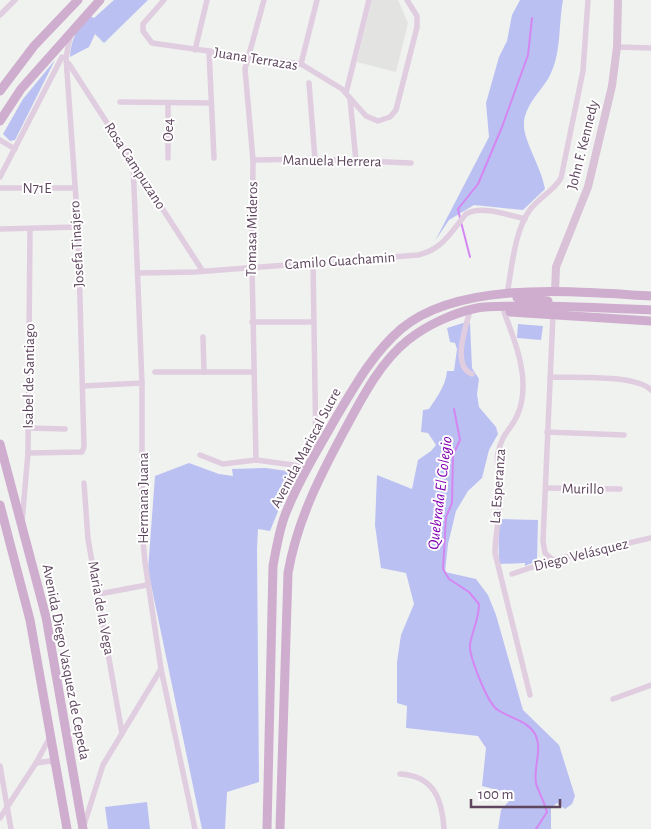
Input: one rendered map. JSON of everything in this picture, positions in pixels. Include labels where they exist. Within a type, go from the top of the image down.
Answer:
[{"type":"main road","points":[[0,91],[34,46],[78,0]]},
{"type":"main road","points":[[0,121],[20,88],[100,0]]},
{"type":"main road","name":"John F. Kennedy","points":[[555,292],[556,267],[588,188],[612,86],[617,47],[618,0]]},
{"type":"main road","name":"Avenida Mariscal Sucre","points":[[267,829],[273,566],[285,516],[308,466],[353,390],[390,340],[417,319],[448,305],[477,298],[507,294],[555,292],[651,296]]},
{"type":"main road","name":"Avenida Mariscal Sucre","points":[[477,298],[515,298],[651,309]]},
{"type":"main road","name":"Avenida Mariscal Sucre","points":[[280,829],[288,573],[293,540],[324,468],[362,398],[398,350],[416,335],[458,313],[478,308],[565,306],[651,309]]},
{"type":"main road","name":"Avenida Mariscal Sucre","points":[[440,321],[469,314],[504,312],[651,321]]},
{"type":"main road","name":"Avenida Diego Vasquez de Cepeda","points":[[0,444],[46,616],[83,828]]},
{"type":"main road","name":"Avenida Diego Vasquez de Cepeda","points":[[0,505],[30,620],[67,829]]},
{"type":"main road","points":[[270,714],[277,711],[279,714],[279,750],[283,765]]},
{"type":"street","points":[[0,15],[15,0]]},
{"type":"street","name":"Juana Terrazas","points":[[164,0],[144,21],[143,32],[156,45],[248,55],[301,64],[325,77],[348,95],[366,116],[374,121],[386,120],[396,110],[418,21],[407,0]]},
{"type":"street","points":[[195,50],[207,0]]},
{"type":"street","name":"Tomasa Mideros","points":[[256,460],[252,322],[253,160],[246,76],[248,55],[252,50],[264,0]]},
{"type":"street","points":[[301,64],[317,0]]},
{"type":"street","points":[[356,161],[348,95],[369,0]]},
{"type":"street","points":[[507,294],[519,233],[525,218],[530,210],[548,192],[556,187],[561,178],[583,71],[588,0]]},
{"type":"street","points":[[0,177],[65,59],[74,27]]},
{"type":"street","points":[[617,47],[651,48]]},
{"type":"street","points":[[209,51],[214,158]]},
{"type":"street","points":[[48,58],[54,55],[65,59]]},
{"type":"street","name":"Rosa Campuzano","points":[[65,59],[202,270]]},
{"type":"street","name":"Josefa Tinajero","points":[[28,454],[82,452],[83,450],[84,386],[78,227],[65,59]]},
{"type":"street","points":[[309,82],[315,159]]},
{"type":"street","points":[[120,102],[211,103]]},
{"type":"street","name":"Oe4","points":[[168,103],[168,158]]},
{"type":"street","points":[[0,140],[15,148]]},
{"type":"street","name":"Manuela Herrera","points":[[253,160],[315,159],[411,163]]},
{"type":"street","name":"Hermana Juana","points":[[133,163],[142,383],[142,529],[147,585],[161,669],[196,829]]},
{"type":"street","name":"N71E","points":[[0,188],[74,188]]},
{"type":"street","name":"Camilo Guachamin","points":[[138,273],[195,272],[252,266],[313,264],[418,255],[435,249],[471,211],[498,212],[525,218]]},
{"type":"street","points":[[0,229],[78,227]]},
{"type":"street","name":"Isabel de Santiago","points":[[22,522],[28,454],[30,229]]},
{"type":"street","points":[[313,264],[316,452]]},
{"type":"street","name":"La Esperanza","points":[[504,312],[514,337],[523,381],[520,409],[503,436],[497,455],[497,471],[501,490],[495,534],[495,553],[530,695]]},
{"type":"street","points":[[469,314],[462,358],[464,367],[472,374]]},
{"type":"street","points":[[553,560],[547,556],[544,550],[547,432],[554,314]]},
{"type":"street","points":[[252,322],[314,322]]},
{"type":"street","points":[[203,337],[204,372]]},
{"type":"street","points":[[155,372],[253,372]]},
{"type":"street","points":[[550,377],[622,380],[642,384],[651,390]]},
{"type":"street","points":[[84,386],[142,383]]},
{"type":"street","points":[[28,428],[65,429]]},
{"type":"street","points":[[547,432],[624,435]]},
{"type":"street","points":[[200,455],[223,464],[256,460],[308,466]]},
{"type":"street","name":"Maria de la Vega","points":[[84,483],[88,539],[122,733]]},
{"type":"street","name":"Murillo","points":[[546,488],[620,489]]},
{"type":"street","name":"Diego Velásquez","points":[[512,574],[553,560],[651,538]]},
{"type":"street","points":[[99,594],[147,585]]},
{"type":"street","points":[[83,828],[103,765],[161,669]]},
{"type":"street","points":[[613,699],[651,685]]},
{"type":"street","points":[[0,818],[36,763],[51,736]]},
{"type":"street","points":[[36,763],[50,762],[56,766]]},
{"type":"street","points":[[0,766],[11,829]]},
{"type":"street","points":[[400,774],[413,775],[432,788],[438,797],[444,829]]},
{"type":"shaded area","points":[[114,0],[148,0],[104,43],[95,34],[89,47],[70,57],[73,39],[82,25],[90,16],[94,18]]},
{"type":"shaded area","points":[[372,0],[398,0],[408,23],[396,72],[357,62]]},
{"type":"shaded area","points":[[520,0],[563,0],[556,60],[548,79],[536,95],[524,119],[527,139],[545,189],[523,210],[474,205],[449,220],[435,241],[489,137],[486,103],[499,57],[507,41],[512,15]]},
{"type":"shaded area","points":[[55,60],[15,140],[10,141],[3,134],[23,99]]},
{"type":"shaded area","points":[[470,323],[472,368],[479,379],[477,394],[479,407],[496,427],[498,434],[489,450],[482,478],[468,491],[456,511],[448,544],[445,572],[476,579],[488,595],[496,615],[523,710],[559,745],[575,796],[572,804],[565,809],[557,803],[551,808],[551,829],[498,829],[501,810],[509,801],[501,791],[482,786],[486,748],[478,736],[406,728],[407,706],[397,703],[397,662],[401,635],[414,604],[406,573],[381,568],[375,525],[377,475],[412,489],[418,460],[436,445],[428,433],[421,432],[423,410],[429,409],[438,395],[445,381],[447,371],[454,371],[457,349],[455,343],[450,342],[447,328]]},
{"type":"shaded area","points":[[518,324],[543,326],[541,340],[517,338]]},
{"type":"shaded area","points":[[189,463],[219,474],[233,476],[232,469],[266,468],[294,472],[270,531],[258,529],[259,782],[227,792],[225,829],[202,829],[148,570],[155,476]]},
{"type":"shaded area","points":[[498,519],[538,520],[537,561],[525,566],[525,563],[499,564]]},
{"type":"shaded area","points":[[147,802],[150,829],[108,829],[105,807]]},
{"type":"waterway","name":"Quebrada El Colegio","points":[[460,218],[458,209],[478,184],[502,127],[528,55],[532,18]]},
{"type":"waterway","name":"Quebrada El Colegio","points":[[461,222],[470,257]]},
{"type":"waterway","name":"Quebrada El Colegio","points":[[454,409],[460,440],[453,455],[452,503],[446,517],[443,569],[449,579],[469,592],[479,604],[470,645],[480,680],[489,699],[498,710],[528,726],[535,734],[538,746],[535,777],[547,812],[536,829]]}]
